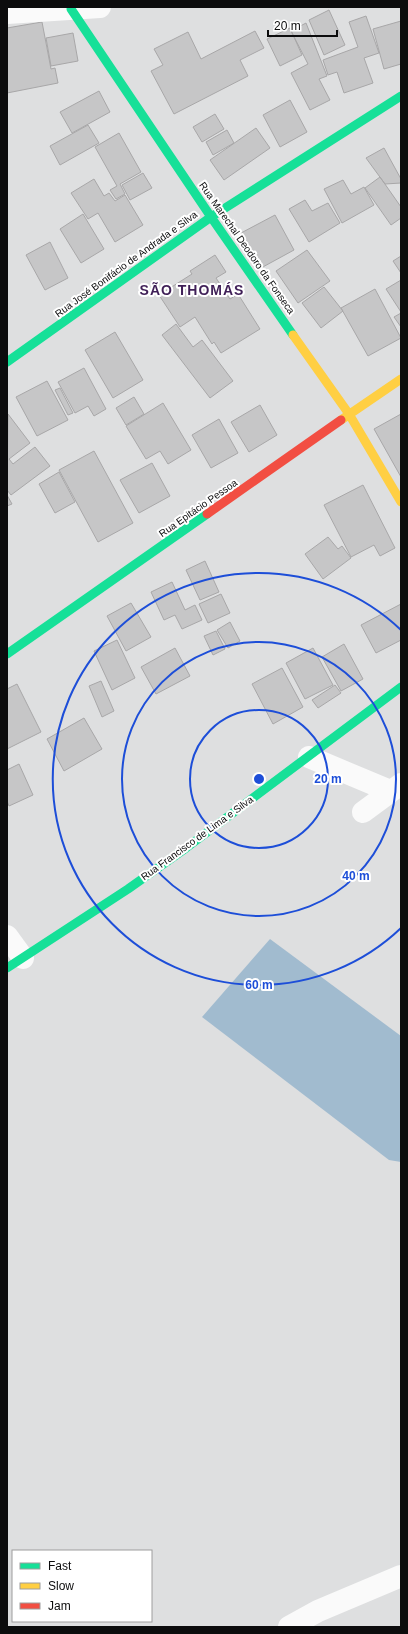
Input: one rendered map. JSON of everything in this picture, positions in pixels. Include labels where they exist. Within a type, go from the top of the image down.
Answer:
[{"type":"street","points":[[7,13],[100,7]]},
{"type":"street","name":"Rua Marechal Deodoro da Fonseca","points":[[71,9],[211,217],[349,414],[401,502]]},
{"type":"street","name":"Rua José Bonifácio de Andrada e Silva","points":[[7,362],[211,217],[401,96]]},
{"type":"street","name":"Rua Epitácio Pessoa","points":[[7,654],[401,379]]},
{"type":"street","name":"Rua Francisco de Lima e Silva","points":[[15,963],[128,889],[180,852],[401,687]]},
{"type":"street","points":[[309,757],[396,787]]},
{"type":"street","points":[[363,812],[396,787]]},
{"type":"street","points":[[7,936],[15,963]]},
{"type":"street","points":[[289,1627],[318,1610],[401,1576]]},
{"type":"water","points":[[270,939],[401,1036],[401,1162],[389,1160],[202,1017]]},
{"type":"building","points":[[329,10],[345,45],[324,55],[309,20]]},
{"type":"building","points":[[366,16],[379,53],[364,58],[373,83],[344,93],[337,72],[328,75],[323,60],[358,47],[349,22]]},
{"type":"building","points":[[401,21],[401,64],[384,69],[373,29]]},
{"type":"building","points":[[42,22],[51,69],[55,68],[58,83],[7,93],[7,28]]},
{"type":"building","points":[[306,23],[327,76],[319,79],[330,100],[310,110],[291,73],[308,64],[291,31]]},
{"type":"building","points":[[290,28],[302,55],[280,66],[267,39]]},
{"type":"building","points":[[255,31],[264,48],[240,60],[248,76],[174,114],[151,71],[163,65],[154,49],[188,32],[201,59]]},
{"type":"building","points":[[73,33],[78,61],[51,66],[46,38]]},
{"type":"building","points":[[99,91],[110,112],[72,133],[60,112]]},
{"type":"building","points":[[290,100],[307,132],[280,147],[263,115]]},
{"type":"building","points":[[215,114],[224,129],[202,142],[193,127]]},
{"type":"building","points":[[88,125],[99,143],[60,165],[50,146]]},
{"type":"building","points":[[256,128],[270,148],[224,180],[210,160]]},
{"type":"building","points":[[227,130],[234,143],[213,155],[206,142]]},
{"type":"building","points":[[119,133],[141,172],[120,184],[125,194],[116,199],[110,190],[117,186],[95,147]]},
{"type":"building","points":[[384,148],[401,179],[401,183],[385,184],[366,158]]},
{"type":"building","points":[[143,173],[152,188],[130,200],[122,185]]},
{"type":"building","points":[[380,177],[401,207],[401,218],[391,225],[365,188]]},
{"type":"building","points":[[94,179],[104,196],[109,193],[115,201],[125,195],[143,225],[115,242],[98,213],[88,219],[71,193]]},
{"type":"building","points":[[343,180],[351,194],[364,187],[374,205],[342,223],[324,189]]},
{"type":"building","points":[[305,200],[312,211],[328,203],[340,223],[309,242],[289,209]]},
{"type":"building","points":[[83,214],[104,249],[81,263],[60,229]]},
{"type":"building","points":[[275,215],[294,250],[261,268],[241,233]]},
{"type":"building","points":[[50,242],[68,278],[45,290],[26,255]]},
{"type":"building","points":[[307,250],[330,281],[298,303],[276,271]]},
{"type":"building","points":[[215,255],[226,272],[216,278],[230,299],[238,294],[260,329],[221,353],[214,342],[212,344],[195,317],[180,327],[159,295],[192,274],[190,271]]},
{"type":"building","points":[[401,256],[401,273],[393,261]]},
{"type":"building","points":[[401,280],[401,312],[386,289]]},
{"type":"building","points":[[324,287],[343,311],[321,328],[302,303]]},
{"type":"building","points":[[375,289],[401,338],[368,356],[341,308]]},
{"type":"building","points":[[401,313],[401,327],[394,317]]},
{"type":"building","points":[[176,324],[193,347],[202,340],[233,381],[210,398],[162,335]]},
{"type":"building","points":[[115,332],[143,380],[113,398],[85,350]]},
{"type":"building","points":[[84,368],[106,409],[94,416],[88,406],[75,413],[58,382]]},
{"type":"building","points":[[47,381],[68,420],[37,436],[16,397]]},
{"type":"building","points":[[60,388],[73,413],[68,415],[55,390]]},
{"type":"building","points":[[134,397],[144,414],[126,425],[116,408]]},
{"type":"building","points":[[163,403],[191,450],[168,464],[160,451],[146,459],[126,426]]},
{"type":"building","points":[[260,405],[277,435],[249,452],[231,422]]},
{"type":"building","points":[[8,414],[30,443],[9,459],[13,464],[35,447],[50,466],[11,495],[7,490]]},
{"type":"building","points":[[401,414],[401,477],[374,429]]},
{"type":"building","points":[[219,419],[238,453],[211,468],[192,435]]},
{"type":"building","points":[[94,451],[133,523],[98,542],[59,470]]},
{"type":"building","points":[[152,463],[170,496],[139,513],[120,480]]},
{"type":"building","points":[[59,472],[75,502],[55,513],[39,484]]},
{"type":"building","points":[[363,485],[395,548],[380,556],[374,545],[351,557],[324,505]]},
{"type":"building","points":[[7,495],[12,504],[7,506]]},
{"type":"building","points":[[328,537],[338,549],[342,546],[351,558],[323,579],[305,554]]},
{"type":"building","points":[[205,561],[219,592],[200,600],[186,570]]},
{"type":"building","points":[[172,582],[185,610],[195,605],[202,620],[182,629],[175,615],[164,620],[151,592]]},
{"type":"building","points":[[221,594],[230,613],[208,623],[199,604]]},
{"type":"building","points":[[131,603],[151,637],[126,651],[107,616]]},
{"type":"building","points":[[401,604],[401,640],[376,653],[361,625]]},
{"type":"building","points":[[230,622],[240,641],[228,648],[217,630]]},
{"type":"building","points":[[216,631],[225,649],[213,655],[204,636]]},
{"type":"building","points":[[117,640],[135,678],[112,690],[94,651]]},
{"type":"building","points":[[344,644],[363,679],[341,691],[322,657]]},
{"type":"building","points":[[175,648],[190,676],[156,694],[141,667]]},
{"type":"building","points":[[313,648],[333,685],[305,699],[286,663]]},
{"type":"building","points":[[282,668],[303,707],[273,724],[252,684]]},
{"type":"building","points":[[101,681],[114,711],[102,717],[89,686]]},
{"type":"building","points":[[17,684],[41,732],[7,749],[7,689]]},
{"type":"building","points":[[335,685],[341,693],[318,708],[312,700]]},
{"type":"building","points":[[84,718],[102,749],[64,771],[47,739]]},
{"type":"building","points":[[19,764],[33,795],[9,806],[7,801],[7,770]]},
{"type":"traffic: fast","points":[[71,9],[211,217],[293,335]]},
{"type":"traffic: fast","points":[[7,362],[211,217],[401,96]]},
{"type":"traffic: fast","points":[[7,654],[207,514]]},
{"type":"traffic: fast","points":[[7,968],[128,889],[186,848],[401,687]]},
{"type":"traffic: slow","points":[[293,335],[349,414],[401,502]]},
{"type":"traffic: slow","points":[[341,420],[401,379]]},
{"type":"traffic: jam","points":[[207,514],[341,420]]},
{"type":"district","name":"SÃO THOMÁS","points":[[192,290]]}]
